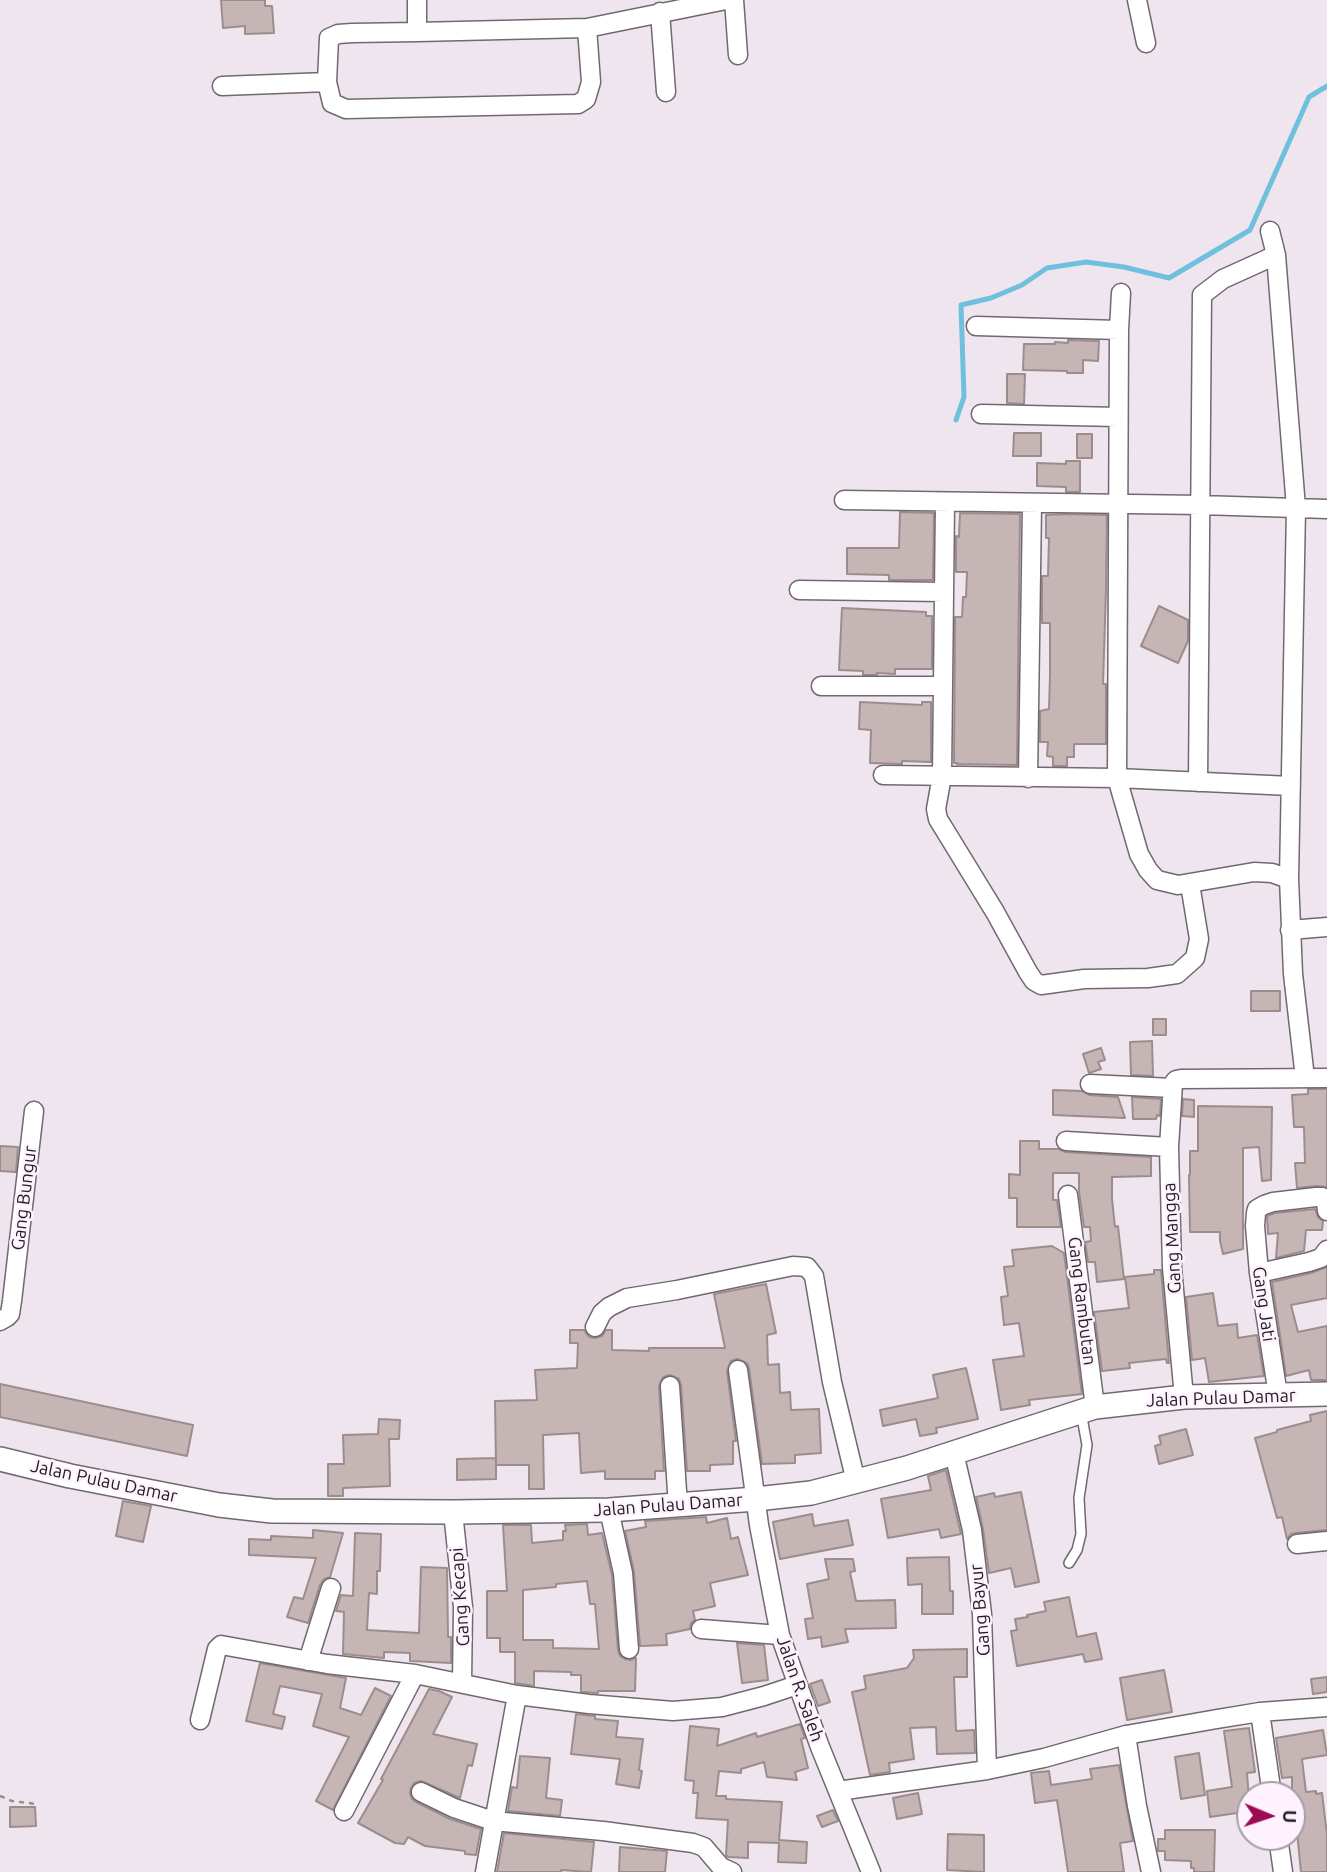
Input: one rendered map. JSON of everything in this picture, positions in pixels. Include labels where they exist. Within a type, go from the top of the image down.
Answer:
[{"type":"street","points":[[417,32],[418,0]]},
{"type":"street","points":[[587,28],[591,82],[586,99],[578,104],[346,109],[332,103],[328,93],[329,38],[338,34],[587,28],[726,0]]},
{"type":"street","points":[[734,0],[738,55]]},
{"type":"street","points":[[1138,0],[1146,43]]},
{"type":"street","points":[[660,12],[666,92]]},
{"type":"street","points":[[222,86],[327,82]]},
{"type":"street","points":[[1270,231],[1276,255],[1296,508],[1289,879],[1296,1009],[1305,1078]]},
{"type":"street","points":[[1198,782],[1202,295],[1223,279],[1276,255]]},
{"type":"street","points":[[1121,293],[1117,778],[1139,854],[1157,880],[1178,885],[1254,872],[1272,873],[1289,879]]},
{"type":"street","points":[[976,326],[1119,330]]},
{"type":"street","points":[[981,414],[1118,417]]},
{"type":"street","points":[[844,500],[1327,509]]},
{"type":"street","points":[[946,503],[942,776],[936,808],[938,819],[1028,972],[1034,981],[1041,985],[1084,979],[1148,978],[1177,974],[1195,958],[1199,939],[1190,884]]},
{"type":"street","points":[[1028,778],[1032,504]]},
{"type":"street","points":[[799,590],[944,592]]},
{"type":"street","points":[[821,686],[943,686]]},
{"type":"street","points":[[883,775],[1117,778],[1291,786]]},
{"type":"street","points":[[1290,930],[1327,927]]},
{"type":"street","points":[[1090,1084],[1174,1084],[1181,1079],[1327,1078]]},
{"type":"street","name":"Gang Mangga","points":[[1174,1084],[1169,1147],[1172,1268],[1184,1397]]},
{"type":"street","name":"Gang Bungur","points":[[0,1321],[10,1314],[34,1111]]},
{"type":"street","points":[[1066,1141],[1169,1147]]},
{"type":"street","name":"Gang Rambutan","points":[[1068,1195],[1088,1409]]},
{"type":"street","name":"Gang Jati","points":[[1278,1395],[1258,1273],[1255,1226],[1257,1209],[1273,1202],[1316,1197],[1326,1202],[1327,1211]]},
{"type":"street","points":[[1258,1273],[1309,1262],[1321,1258],[1327,1250]]},
{"type":"street","points":[[595,1327],[609,1307],[627,1298],[793,1266],[807,1267],[814,1276],[832,1382],[856,1482]]},
{"type":"street","name":"Jalan R. Saleh","points":[[738,1370],[763,1549],[780,1635],[871,1872]]},
{"type":"street","points":[[670,1386],[678,1506]]},
{"type":"street","name":"Jalan Pulau Damar","points":[[0,1459],[70,1476],[258,1509],[306,1512],[609,1510],[811,1493],[907,1468],[1088,1409],[1184,1397],[1327,1394]]},
{"type":"street","name":"Gang Bayur","points":[[954,1453],[972,1530],[982,1614],[987,1770]]},
{"type":"street","points":[[609,1510],[623,1573],[629,1649]]},
{"type":"street","name":"Gang Kecapi","points":[[453,1512],[464,1607],[463,1683]]},
{"type":"street","points":[[1297,1544],[1327,1541]]},
{"type":"street","points":[[308,1661],[331,1588]]},
{"type":"street","points":[[701,1629],[780,1635]]},
{"type":"street","points":[[200,1720],[217,1648],[220,1645],[354,1668],[415,1674],[517,1695],[673,1711],[722,1707],[797,1685]]},
{"type":"street","points":[[344,1811],[415,1674]]},
{"type":"street","points":[[485,1872],[517,1695]]},
{"type":"street","points":[[838,1791],[987,1770],[1044,1758],[1126,1735],[1260,1712],[1327,1706]]},
{"type":"street","points":[[1260,1712],[1270,1781]]},
{"type":"street","points":[[1126,1735],[1151,1872]]},
{"type":"street","points":[[421,1792],[454,1808],[493,1821],[693,1843],[705,1847],[721,1867],[732,1872]]},
{"type":"street","points":[[1280,1851],[1283,1872]]},
{"type":"lane","points":[[1069,1563],[1082,1534],[1079,1498],[1087,1445],[1088,1409]]},
{"type":"path","points":[[0,1796],[12,1801],[36,1804]]},
{"type":"building","points":[[221,0],[265,0],[265,6],[272,6],[274,33],[245,34],[245,26],[223,28]]},
{"type":"building","points":[[1068,340],[1099,341],[1098,361],[1083,360],[1083,373],[1023,370],[1024,344],[1068,343]]},
{"type":"building","points":[[1007,374],[1025,374],[1024,404],[1007,403]]},
{"type":"building","points":[[1014,433],[1041,433],[1041,456],[1013,456]]},
{"type":"building","points":[[1077,434],[1092,434],[1092,458],[1077,458]]},
{"type":"building","points":[[1066,461],[1080,461],[1080,492],[1066,492],[1066,487],[1037,486],[1037,463],[1066,464]]},
{"type":"building","points":[[900,512],[934,513],[933,580],[889,580],[889,575],[847,574],[847,548],[899,548]]},
{"type":"building","points":[[960,513],[1020,514],[1017,765],[954,763],[955,617],[962,617],[967,572],[956,572],[956,536],[959,537]]},
{"type":"building","points":[[1046,515],[1107,515],[1103,684],[1106,684],[1106,744],[1074,744],[1074,757],[1067,757],[1067,766],[1053,766],[1053,757],[1047,756],[1048,742],[1040,742],[1040,711],[1049,709],[1050,675],[1050,623],[1042,623],[1042,576],[1048,576],[1049,538],[1046,538]]},
{"type":"building","points":[[1159,606],[1188,620],[1188,641],[1178,663],[1141,646]]},
{"type":"building","points":[[842,608],[926,612],[926,616],[932,616],[932,669],[895,669],[895,674],[877,675],[863,675],[863,671],[839,670]]},
{"type":"building","points":[[860,702],[922,705],[922,702],[931,702],[931,762],[870,763],[871,730],[859,729]]},
{"type":"building","points":[[1251,991],[1280,991],[1280,1011],[1251,1011]]},
{"type":"building","points":[[1153,1019],[1166,1019],[1166,1035],[1153,1035]]},
{"type":"building","points":[[1152,1041],[1153,1076],[1131,1075],[1130,1042]]},
{"type":"building","points":[[1101,1048],[1105,1060],[1098,1062],[1101,1069],[1089,1073],[1083,1054]]},
{"type":"building","points":[[1308,1089],[1327,1089],[1327,1187],[1297,1188],[1295,1163],[1305,1163],[1304,1127],[1294,1127],[1292,1095],[1308,1094]]},
{"type":"building","points":[[1053,1090],[1082,1091],[1089,1095],[1118,1097],[1125,1118],[1053,1115]]},
{"type":"building","points":[[1132,1097],[1161,1099],[1160,1116],[1157,1115],[1156,1119],[1133,1119]]},
{"type":"building","points":[[1183,1099],[1194,1100],[1194,1117],[1182,1116]]},
{"type":"building","points":[[1198,1106],[1272,1107],[1271,1180],[1262,1181],[1259,1147],[1243,1148],[1243,1249],[1223,1254],[1220,1232],[1190,1232],[1190,1151],[1198,1151]]},
{"type":"building","points":[[1020,1141],[1039,1141],[1039,1149],[1151,1157],[1151,1176],[1112,1177],[1115,1227],[1118,1226],[1124,1279],[1097,1282],[1095,1262],[1088,1262],[1085,1242],[1091,1241],[1090,1227],[1084,1227],[1079,1173],[1053,1173],[1053,1200],[1057,1200],[1061,1227],[1017,1227],[1017,1198],[1009,1198],[1009,1174],[1020,1175]]},
{"type":"building","points":[[0,1146],[18,1147],[16,1172],[0,1171]]},
{"type":"building","points":[[1315,1209],[1323,1221],[1322,1230],[1306,1230],[1304,1251],[1276,1258],[1278,1233],[1268,1234],[1267,1216]]},
{"type":"building","points":[[1052,1246],[1064,1253],[1082,1394],[1029,1400],[1030,1405],[1001,1410],[993,1360],[1024,1356],[1019,1323],[1004,1325],[1001,1297],[1008,1296],[1004,1267],[1014,1266],[1012,1250]]},
{"type":"building","points":[[1327,1267],[1327,1298],[1291,1305],[1298,1332],[1327,1326],[1327,1380],[1311,1380],[1309,1370],[1286,1376],[1272,1282]]},
{"type":"building","points":[[1154,1270],[1161,1270],[1169,1363],[1166,1359],[1129,1363],[1130,1368],[1102,1371],[1094,1312],[1129,1308],[1125,1277],[1154,1274]]},
{"type":"building","points":[[766,1284],[776,1333],[767,1335],[768,1365],[779,1364],[780,1393],[790,1392],[791,1410],[819,1409],[821,1453],[795,1455],[795,1463],[762,1464],[749,1368],[747,1363],[737,1359],[731,1361],[727,1371],[736,1441],[733,1441],[733,1464],[710,1465],[710,1471],[687,1471],[681,1385],[679,1379],[670,1375],[663,1377],[659,1386],[664,1471],[655,1471],[655,1479],[605,1479],[605,1471],[581,1473],[579,1433],[543,1435],[544,1489],[529,1489],[529,1465],[496,1465],[495,1401],[537,1400],[535,1370],[577,1368],[578,1343],[570,1343],[570,1330],[584,1330],[589,1337],[595,1338],[602,1336],[606,1330],[612,1330],[612,1350],[725,1348],[714,1294]]},
{"type":"building","points":[[1213,1293],[1218,1326],[1237,1324],[1238,1338],[1257,1335],[1264,1376],[1209,1382],[1205,1358],[1192,1360],[1186,1297]]},
{"type":"building","points":[[966,1368],[978,1419],[936,1428],[937,1433],[920,1436],[916,1419],[883,1426],[880,1410],[938,1398],[933,1375]]},
{"type":"building","points":[[0,1384],[193,1425],[187,1456],[0,1417]]},
{"type":"building","points":[[1327,1411],[1327,1530],[1291,1534],[1287,1539],[1282,1517],[1277,1518],[1255,1438],[1311,1421],[1310,1415]]},
{"type":"building","points":[[379,1419],[400,1420],[399,1439],[389,1439],[390,1486],[343,1488],[343,1496],[328,1496],[328,1464],[344,1464],[343,1435],[378,1434]]},
{"type":"building","points":[[1186,1429],[1193,1455],[1159,1464],[1155,1446],[1161,1444],[1159,1436]]},
{"type":"building","points":[[496,1458],[496,1479],[457,1480],[457,1459]]},
{"type":"building","points":[[946,1470],[961,1534],[941,1538],[939,1529],[888,1538],[881,1499],[931,1490],[928,1476]]},
{"type":"building","points":[[1021,1492],[1039,1582],[1015,1587],[1011,1568],[989,1573],[976,1497]]},
{"type":"building","points":[[123,1501],[151,1506],[143,1542],[116,1536]]},
{"type":"building","points":[[812,1514],[814,1526],[848,1520],[853,1545],[780,1559],[773,1522]]},
{"type":"building","points":[[706,1517],[707,1523],[727,1518],[731,1539],[738,1537],[748,1575],[710,1583],[715,1606],[693,1611],[695,1620],[690,1629],[666,1634],[667,1645],[640,1646],[634,1572],[625,1531],[646,1527],[645,1521]]},
{"type":"building","points":[[587,1524],[588,1535],[602,1533],[612,1575],[618,1650],[620,1656],[625,1659],[636,1658],[635,1691],[581,1692],[581,1675],[571,1675],[571,1672],[534,1671],[534,1686],[515,1683],[515,1652],[500,1652],[500,1638],[487,1638],[487,1591],[507,1591],[503,1525],[531,1525],[532,1543],[563,1540],[565,1525]],"holes":[[[587,1581],[590,1604],[595,1604],[599,1649],[553,1648],[553,1640],[523,1640],[523,1590]]]},
{"type":"building","points":[[313,1530],[343,1533],[330,1577],[324,1579],[320,1585],[308,1623],[287,1617],[294,1597],[303,1599],[316,1558],[249,1555],[249,1539],[271,1540],[271,1536],[313,1538]]},
{"type":"building","points":[[355,1533],[381,1534],[377,1594],[369,1593],[367,1630],[419,1633],[421,1567],[447,1568],[451,1663],[410,1661],[410,1653],[384,1652],[384,1658],[343,1654],[344,1612],[336,1611],[341,1595],[353,1596]]},
{"type":"building","points":[[949,1557],[953,1614],[922,1614],[922,1584],[908,1585],[907,1558]]},
{"type":"building","points":[[825,1559],[853,1559],[855,1571],[850,1572],[856,1601],[895,1600],[896,1628],[845,1629],[848,1642],[822,1647],[821,1637],[808,1639],[805,1619],[813,1618],[807,1584],[829,1579]]},
{"type":"building","points":[[1069,1597],[1077,1637],[1096,1633],[1102,1659],[1085,1662],[1083,1654],[1017,1666],[1011,1631],[1017,1630],[1015,1619],[1046,1611],[1044,1602]]},
{"type":"building","points":[[737,1643],[764,1645],[768,1680],[742,1683]]},
{"type":"building","points":[[967,1649],[967,1677],[954,1677],[956,1731],[974,1730],[975,1753],[937,1754],[936,1727],[910,1728],[914,1759],[889,1763],[890,1772],[870,1775],[852,1692],[866,1689],[864,1676],[907,1668],[914,1658],[913,1650]]},
{"type":"building","points":[[260,1663],[346,1678],[340,1708],[361,1715],[375,1688],[391,1696],[333,1810],[316,1801],[349,1737],[313,1726],[322,1694],[280,1686],[273,1714],[285,1717],[282,1729],[246,1721]]},
{"type":"building","points":[[1164,1670],[1172,1712],[1127,1720],[1120,1678]]},
{"type":"building","points":[[1327,1677],[1327,1692],[1313,1694],[1311,1679]]},
{"type":"building","points":[[822,1680],[830,1702],[818,1706],[810,1684]]},
{"type":"building","points":[[429,1689],[452,1697],[433,1734],[477,1744],[472,1766],[468,1765],[460,1798],[421,1781],[414,1783],[410,1793],[416,1802],[450,1819],[481,1829],[476,1855],[425,1846],[408,1837],[404,1844],[395,1843],[358,1823]]},
{"type":"building","points":[[576,1714],[618,1721],[616,1737],[643,1739],[639,1788],[616,1784],[620,1759],[571,1754]]},
{"type":"building","points":[[800,1724],[805,1738],[801,1739],[808,1768],[795,1772],[797,1780],[767,1777],[764,1762],[741,1769],[741,1773],[719,1771],[716,1796],[782,1802],[779,1840],[807,1842],[806,1863],[778,1862],[779,1843],[748,1842],[748,1858],[728,1857],[728,1820],[696,1818],[698,1793],[693,1793],[694,1781],[685,1780],[690,1726],[719,1729],[717,1746],[756,1733],[757,1737]]},
{"type":"building","points":[[1249,1728],[1255,1772],[1247,1773],[1248,1781],[1236,1781],[1236,1813],[1210,1817],[1207,1791],[1232,1787],[1224,1731]]},
{"type":"building","points":[[1323,1730],[1327,1755],[1302,1759],[1305,1781],[1292,1781],[1292,1777],[1282,1778],[1276,1738]]},
{"type":"building","points":[[1199,1753],[1205,1795],[1181,1799],[1175,1757]]},
{"type":"building","points":[[520,1756],[550,1758],[546,1798],[562,1800],[560,1816],[508,1811],[512,1787],[517,1788]]},
{"type":"building","points":[[1119,1765],[1133,1841],[1120,1843],[1124,1872],[1068,1872],[1057,1800],[1035,1803],[1031,1773],[1049,1771],[1051,1785],[1092,1779],[1090,1769]]},
{"type":"building","points":[[1316,1791],[1316,1794],[1322,1793],[1327,1835],[1327,1872],[1301,1872],[1299,1851],[1306,1851],[1306,1792]]},
{"type":"building","points":[[918,1793],[922,1814],[897,1819],[893,1798]]},
{"type":"building","points":[[10,1807],[35,1807],[36,1826],[10,1827]]},
{"type":"building","points":[[833,1810],[838,1821],[822,1827],[817,1816]]},
{"type":"building","points":[[1165,1830],[1215,1830],[1214,1872],[1194,1872],[1191,1861],[1165,1860],[1165,1851],[1158,1851],[1158,1839],[1165,1839]]},
{"type":"building","points":[[504,1833],[594,1842],[591,1872],[497,1872]]},
{"type":"building","points":[[948,1834],[984,1835],[984,1872],[947,1870]]},
{"type":"building","points":[[620,1847],[667,1851],[665,1872],[619,1872]]},
{"type":"waterway","points":[[956,420],[964,397],[961,305],[991,298],[1022,285],[1047,268],[1086,262],[1124,267],[1169,278],[1250,230],[1309,97],[1327,86]]}]
